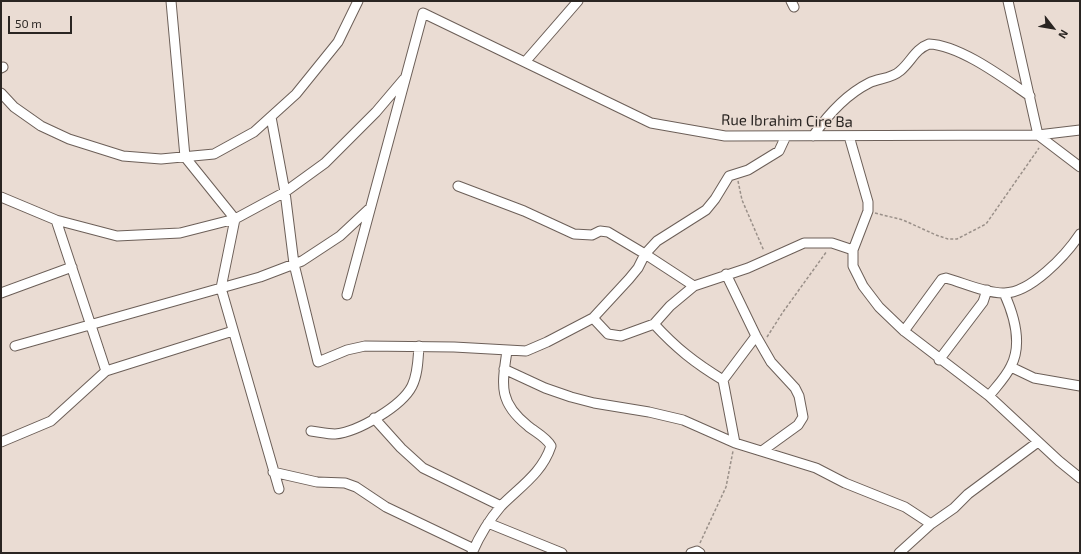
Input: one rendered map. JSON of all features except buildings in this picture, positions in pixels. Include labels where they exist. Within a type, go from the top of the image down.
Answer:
[{"type":"street","points":[[171,1],[185,157],[235,219]]},
{"type":"street","points":[[1,93],[14,107],[41,126],[69,139],[123,156],[161,158],[214,154],[254,132],[296,94],[338,42],[358,1]]},
{"type":"street","points":[[525,62],[578,1]]},
{"type":"street","points":[[1008,1],[1041,137],[1080,167]]},
{"type":"street","name":"Rue Ibrahim Cire Ba","points":[[406,76],[423,13],[651,123],[725,136],[1041,137],[1080,130]]},
{"type":"street","points":[[813,136],[826,118],[857,91],[869,83],[891,77],[900,71],[916,52],[929,44],[948,48],[976,61],[1030,96]]},
{"type":"street","points":[[1,197],[56,220],[117,236],[180,233],[235,219],[285,192],[325,163],[376,112],[406,76]]},
{"type":"street","points":[[347,295],[406,76]]},
{"type":"street","points":[[271,117],[285,192],[294,264],[318,362],[347,350],[365,346],[419,346],[526,351],[547,342],[593,318],[638,268],[645,254],[657,241],[706,210],[715,199],[729,176],[748,170],[779,151],[786,136]]},
{"type":"street","points":[[849,136],[863,183],[868,211],[853,250],[853,266],[863,286],[879,307],[904,331],[939,360],[961,374],[989,396],[1038,442],[1080,478]]},
{"type":"street","points":[[458,186],[524,211],[574,234],[592,235],[600,231],[608,232],[694,286]]},
{"type":"street","points":[[15,346],[260,277],[302,261],[340,236],[370,208]]},
{"type":"street","points":[[235,219],[221,288],[279,490]]},
{"type":"street","points":[[56,220],[106,371]]},
{"type":"street","points":[[904,331],[942,279],[946,278],[1004,294],[1028,287],[1054,265],[1080,234]]},
{"type":"street","points":[[593,318],[605,331],[613,336],[620,336],[654,324],[670,306],[694,286],[726,274],[748,268],[804,243],[832,243],[853,250]]},
{"type":"street","points":[[1,293],[72,268]]},
{"type":"street","points":[[726,274],[756,336],[771,362],[796,388],[799,396],[803,417],[798,425],[762,451]]},
{"type":"street","points":[[939,360],[984,302],[988,290]]},
{"type":"street","points":[[989,396],[1011,367],[1017,347],[1017,334],[1009,305],[1004,294]]},
{"type":"street","points":[[654,324],[677,349],[697,365],[723,380]]},
{"type":"street","points":[[1,442],[51,421],[106,371],[233,332]]},
{"type":"street","points":[[735,443],[723,380],[756,336]]},
{"type":"street","points":[[311,431],[335,434],[351,430],[400,403],[412,386],[416,374],[419,346]]},
{"type":"street","points":[[274,472],[317,482],[345,484],[356,487],[386,507],[473,551],[488,524],[501,506],[538,472],[551,446],[548,441],[526,425],[508,404],[503,392],[504,369],[507,351]]},
{"type":"street","points":[[1011,367],[1034,378],[1080,386]]},
{"type":"street","points":[[504,369],[545,388],[571,397],[594,403],[649,412],[683,420],[735,443],[816,468],[845,483],[906,507],[931,524]]},
{"type":"street","points":[[374,418],[401,448],[423,468],[501,506]]},
{"type":"street","points":[[899,553],[931,524],[954,508],[968,494],[1038,442]]},
{"type":"street","points":[[488,524],[562,553]]},
{"type":"path","points":[[868,211],[903,220],[948,239],[957,239],[986,224],[1041,137]]},
{"type":"path","points":[[736,174],[742,200],[767,259]]},
{"type":"path","points":[[762,346],[782,312],[832,243]]},
{"type":"path","points":[[696,552],[726,486],[735,443]]}]
